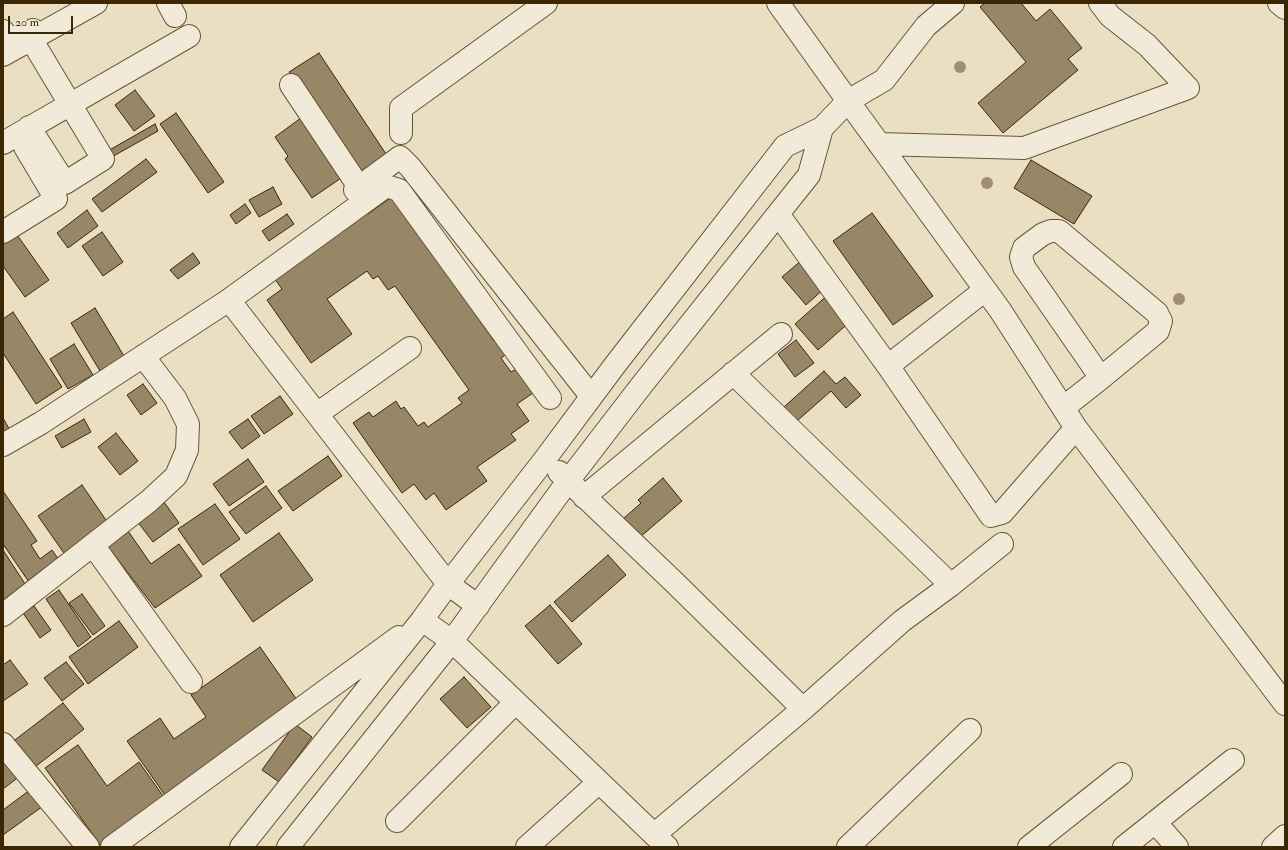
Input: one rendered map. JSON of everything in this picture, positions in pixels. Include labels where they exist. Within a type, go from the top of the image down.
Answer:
[{"type":"street","points":[[3,32],[7,36],[17,38],[83,3]]},
{"type":"street","points":[[3,55],[96,3]]},
{"type":"street","points":[[401,133],[401,108],[546,3]]},
{"type":"street","points":[[778,3],[985,290],[1076,428],[1285,704]]},
{"type":"street","points":[[241,847],[422,620],[615,365],[785,146],[822,128],[848,100],[884,80],[926,26],[953,3]]},
{"type":"street","points":[[879,144],[1024,148],[1188,88],[1147,45],[1110,16],[1100,3]]},
{"type":"street","points":[[1279,3],[1285,8]]},
{"type":"street","points":[[17,135],[189,36]]},
{"type":"street","points":[[17,135],[65,183],[103,159],[31,39]]},
{"type":"street","points":[[291,85],[357,189],[400,158],[410,167],[592,396]]},
{"type":"street","points":[[288,847],[452,641],[568,481],[641,386],[809,175],[822,128]]},
{"type":"street","points":[[3,232],[56,200],[17,135]]},
{"type":"street","points":[[3,444],[41,423],[229,300],[386,186],[399,190],[550,398]]},
{"type":"street","points":[[778,214],[888,366],[991,516],[1002,513],[1076,428]]},
{"type":"street","points":[[1063,408],[1101,378],[1158,332],[1161,321],[1157,313],[1059,231],[1051,231],[1043,234],[1024,248],[1020,257],[1024,267],[1101,378]]},
{"type":"street","points":[[888,366],[985,290]]},
{"type":"street","points":[[229,300],[448,584],[478,606]]},
{"type":"street","points":[[584,497],[781,334]]},
{"type":"street","points":[[317,414],[410,348]]},
{"type":"street","points":[[3,614],[149,501],[176,476],[187,450],[188,424],[175,398],[143,356]]},
{"type":"street","points":[[615,365],[641,386]]},
{"type":"street","points":[[733,373],[951,585]]},
{"type":"street","points":[[545,459],[675,583],[803,709]]},
{"type":"street","points":[[422,620],[452,641],[515,703],[661,841],[803,709],[902,621],[951,585],[1002,544]]},
{"type":"street","points":[[93,545],[191,682]]},
{"type":"street","points":[[112,847],[422,620]]},
{"type":"street","points":[[397,821],[515,703]]},
{"type":"street","points":[[848,847],[970,730]]},
{"type":"street","points":[[3,744],[88,847]]},
{"type":"street","points":[[1124,847],[1234,760]]},
{"type":"street","points":[[1029,847],[1121,774]]},
{"type":"street","points":[[527,847],[599,782]]},
{"type":"street","points":[[1155,822],[1177,847]]},
{"type":"street","points":[[1272,847],[1285,836]]},
{"type":"building","points":[[985,3],[1021,3],[1036,21],[1050,9],[1082,48],[1068,59],[1078,70],[1003,133],[978,103],[1026,62],[980,7]]},
{"type":"building","points":[[319,53],[388,157],[358,176],[289,72]]},
{"type":"building","points":[[135,90],[155,116],[134,131],[115,105]]},
{"type":"building","points":[[176,113],[224,182],[208,193],[160,124]]},
{"type":"building","points":[[305,115],[347,174],[312,198],[285,159],[288,156],[275,137]]},
{"type":"building","points":[[155,124],[158,131],[110,158],[106,152]]},
{"type":"building","points":[[146,159],[157,172],[102,212],[92,199]]},
{"type":"building","points":[[1031,160],[1092,196],[1074,224],[1014,188]]},
{"type":"building","points":[[273,187],[282,204],[259,217],[249,200]]},
{"type":"building","points":[[393,196],[494,341],[498,339],[508,353],[501,358],[511,372],[516,369],[533,393],[517,404],[529,421],[511,434],[516,440],[477,467],[487,481],[446,510],[434,493],[426,500],[414,484],[402,493],[353,423],[369,412],[373,417],[396,401],[401,409],[404,407],[418,426],[424,422],[428,427],[462,403],[458,398],[469,390],[395,286],[388,290],[378,276],[373,279],[367,271],[327,299],[352,334],[311,363],[267,300],[282,289],[272,275],[365,209],[368,214]]},
{"type":"building","points":[[245,204],[251,213],[236,224],[230,215]]},
{"type":"building","points":[[87,210],[98,226],[68,248],[57,233]]},
{"type":"building","points":[[872,213],[933,296],[893,325],[833,241]]},
{"type":"building","points":[[287,214],[294,224],[269,241],[262,231]]},
{"type":"building","points":[[15,232],[49,280],[25,297],[3,266],[3,241]]},
{"type":"building","points":[[102,232],[123,262],[103,276],[82,246]]},
{"type":"building","points":[[193,253],[200,263],[178,279],[170,270]]},
{"type":"building","points":[[802,260],[826,287],[806,305],[782,277]]},
{"type":"building","points":[[830,293],[853,319],[818,350],[795,324]]},
{"type":"building","points":[[95,308],[124,356],[100,371],[71,323]]},
{"type":"building","points":[[13,312],[62,387],[36,404],[3,353],[3,319]]},
{"type":"building","points":[[796,340],[814,363],[795,377],[778,354]]},
{"type":"building","points":[[74,344],[93,375],[68,389],[50,359]]},
{"type":"building","points":[[824,371],[836,384],[845,377],[861,395],[846,408],[831,391],[797,421],[784,407]]},
{"type":"building","points":[[143,384],[157,403],[141,415],[127,395]]},
{"type":"building","points":[[280,396],[293,414],[264,434],[251,416]]},
{"type":"building","points":[[3,418],[12,434],[3,439]]},
{"type":"building","points":[[84,419],[91,432],[62,448],[55,436]]},
{"type":"building","points":[[248,419],[260,436],[242,449],[229,432]]},
{"type":"building","points":[[116,433],[138,461],[120,475],[98,447]]},
{"type":"building","points":[[328,456],[342,476],[293,511],[278,491]]},
{"type":"building","points":[[248,459],[264,482],[229,506],[213,484]]},
{"type":"building","points":[[663,478],[682,501],[639,538],[623,519],[641,503],[638,500]]},
{"type":"building","points":[[82,485],[110,526],[66,556],[38,516]]},
{"type":"building","points":[[266,486],[282,508],[246,534],[229,512]]},
{"type":"building","points":[[3,491],[37,541],[31,545],[40,559],[52,550],[62,564],[31,585],[3,544]]},
{"type":"building","points":[[164,502],[179,523],[153,542],[137,521]]},
{"type":"building","points":[[215,504],[240,539],[203,565],[178,529]]},
{"type":"building","points":[[128,531],[151,564],[179,544],[202,576],[155,608],[108,547]]},
{"type":"building","points":[[279,533],[313,580],[253,622],[220,575]]},
{"type":"building","points":[[3,550],[29,590],[3,607]]},
{"type":"building","points":[[608,555],[626,575],[572,622],[554,602]]},
{"type":"building","points":[[59,590],[91,637],[78,647],[46,599]]},
{"type":"building","points":[[82,594],[105,626],[93,635],[69,603]]},
{"type":"building","points":[[550,605],[582,644],[558,664],[525,626]]},
{"type":"building","points":[[34,606],[51,630],[40,638],[23,613]]},
{"type":"building","points":[[119,621],[138,647],[88,684],[69,657]]},
{"type":"building","points":[[260,647],[302,707],[169,801],[127,741],[160,718],[174,739],[206,717],[191,695]]},
{"type":"building","points":[[10,660],[28,684],[3,701],[3,665]]},
{"type":"building","points":[[66,662],[84,684],[62,701],[44,678]]},
{"type":"building","points":[[464,677],[491,707],[467,728],[440,699]]},
{"type":"building","points":[[63,703],[84,729],[31,770],[11,743]]},
{"type":"building","points":[[295,724],[312,737],[279,782],[262,770]]},
{"type":"building","points":[[78,745],[107,786],[139,762],[166,800],[101,846],[45,768]]},
{"type":"building","points":[[7,760],[20,776],[3,789],[3,764]]},
{"type":"building","points":[[34,787],[46,804],[3,835],[3,810]]}]
